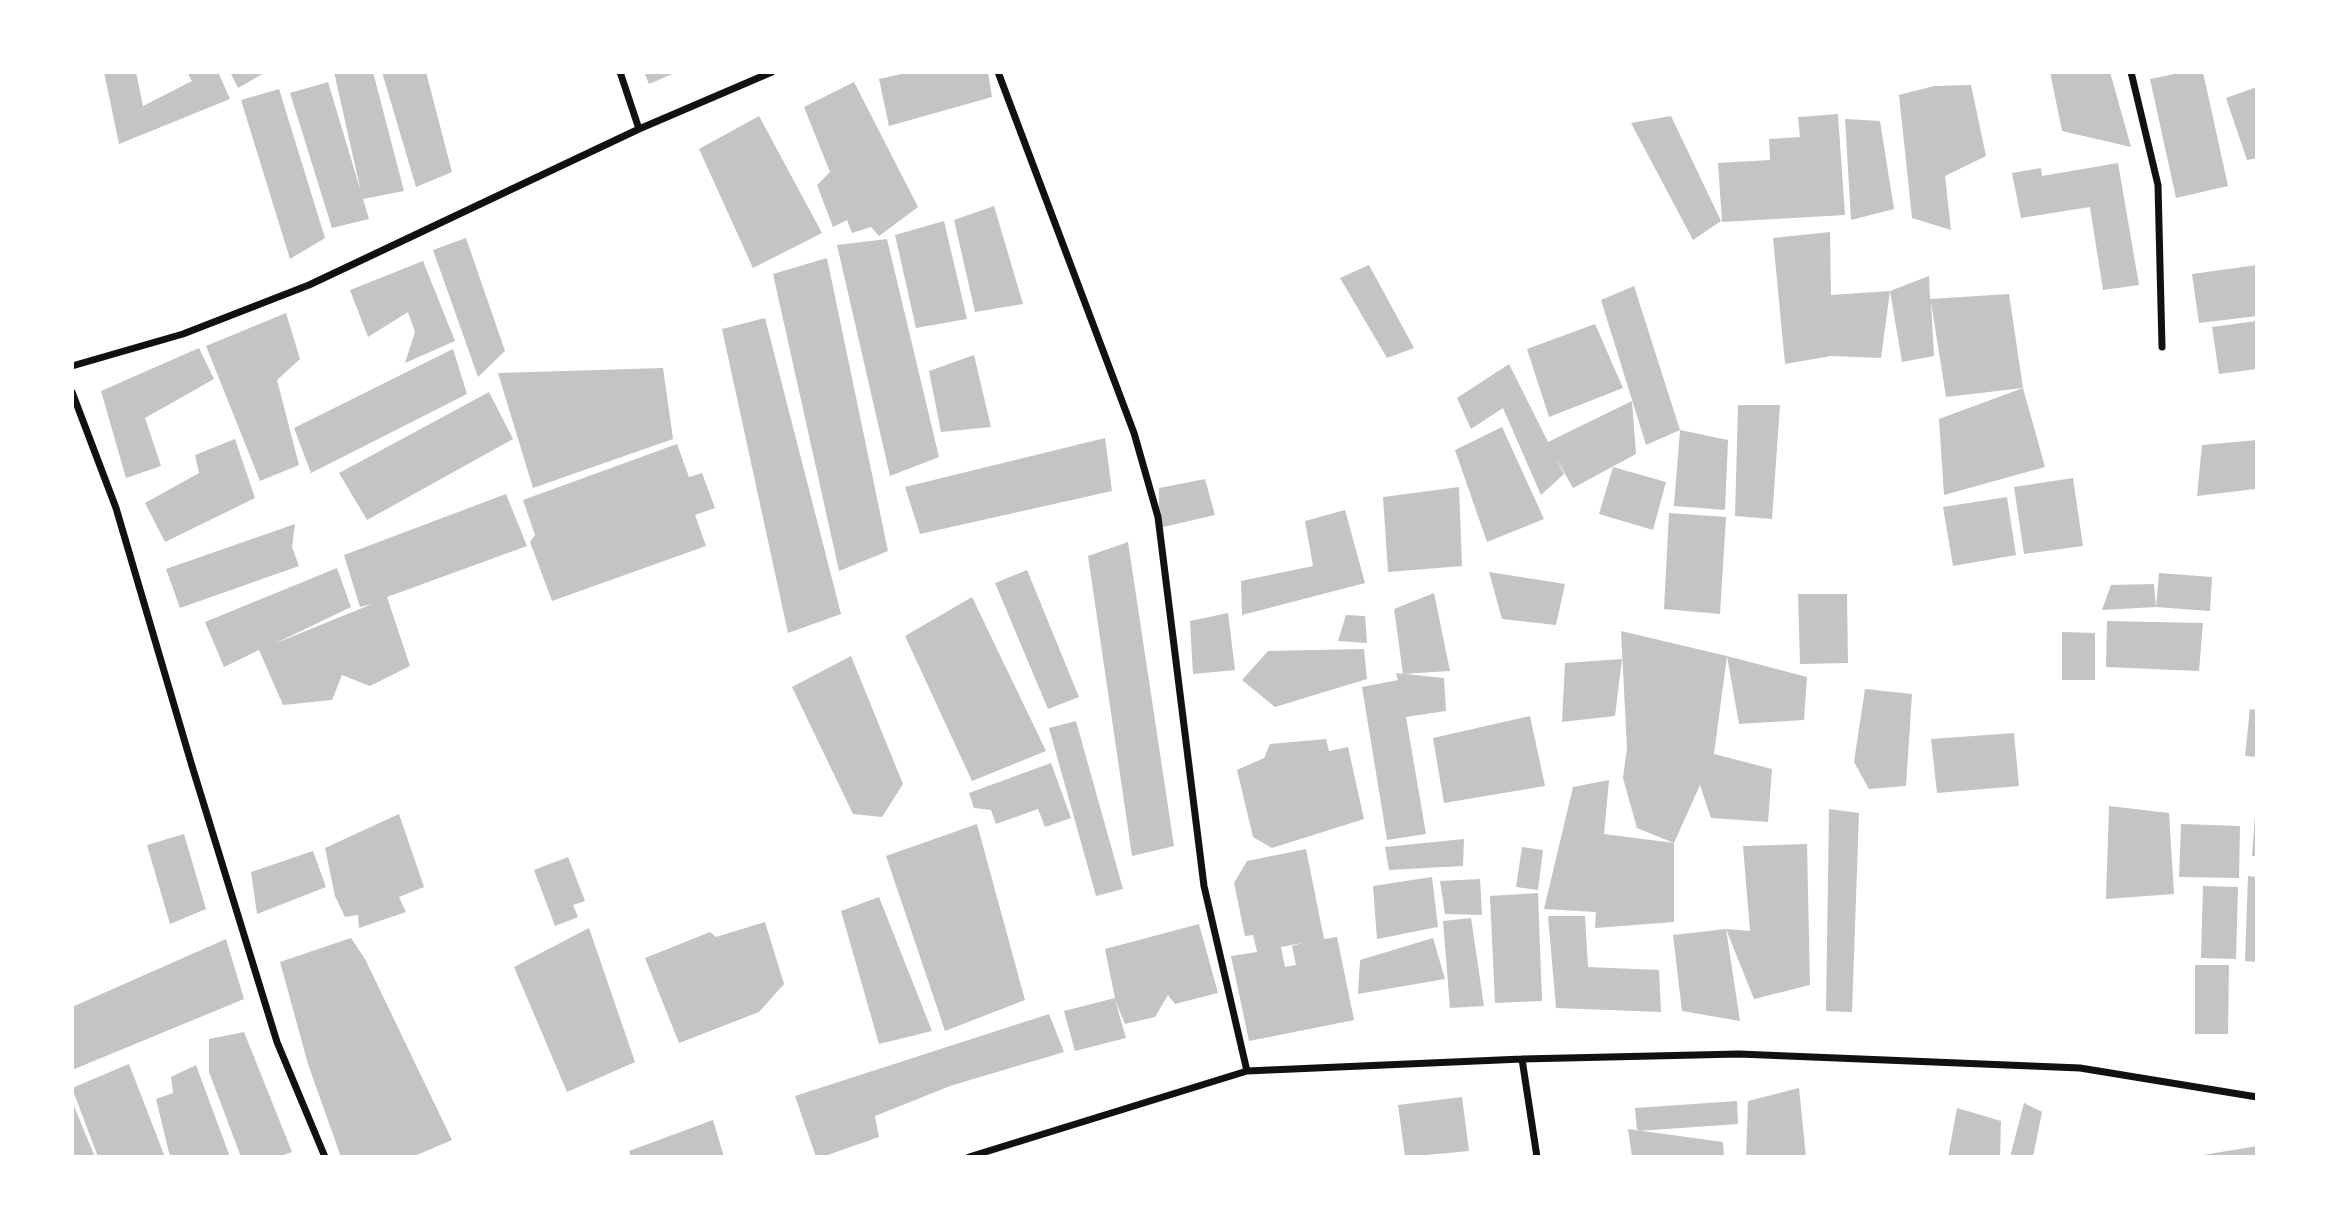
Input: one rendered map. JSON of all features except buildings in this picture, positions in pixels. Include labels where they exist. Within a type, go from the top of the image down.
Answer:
[{"type":"street","points":[[620,72],[639,129]]},
{"type":"street","points":[[72,366],[183,334],[309,285],[639,129],[772,72]]},
{"type":"street","points":[[998,72],[1135,433],[1158,517],[1204,886],[1247,1071]]},
{"type":"street","points":[[2131,72],[2158,185],[2162,347]]},
{"type":"street","points":[[72,392],[116,508],[277,1042],[325,1157]]},
{"type":"street","points":[[969,1157],[1247,1071],[1522,1059],[1740,1054],[2080,1068],[2257,1097]]},
{"type":"street","points":[[1522,1059],[1537,1157]]}]
